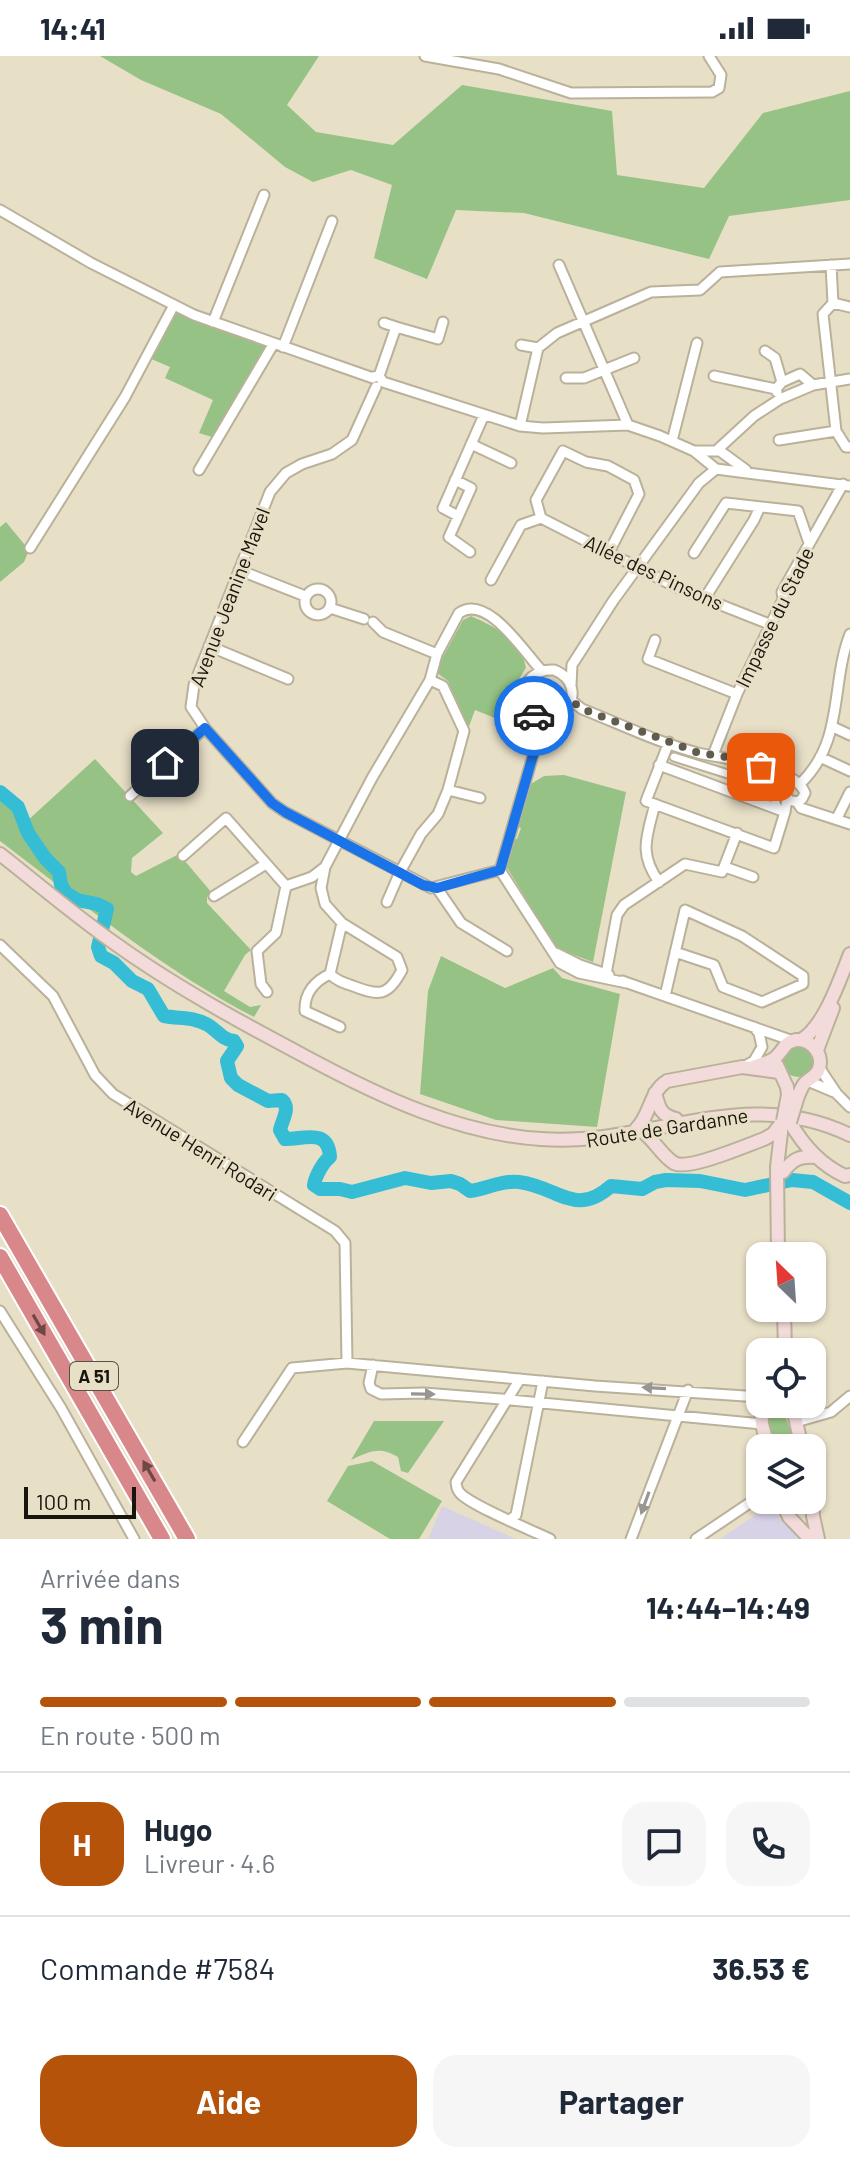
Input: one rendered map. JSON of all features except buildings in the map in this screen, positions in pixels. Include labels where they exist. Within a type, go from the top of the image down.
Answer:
[{"type":"highway","name":"A 51","points":[[0,1215],[187,1539]]},
{"type":"highway","name":"A 51","points":[[0,1257],[162,1539]]},
{"type":"main road","name":"Route de Gardanne","points":[[0,854],[110,941],[202,1001],[304,1056],[382,1091],[492,1127],[538,1135],[572,1137],[639,1131],[717,1116],[772,1113],[805,1118],[850,1133]]},
{"type":"main road","points":[[786,1122],[773,1134],[749,1144],[692,1164],[679,1165],[639,1131],[655,1093],[667,1081],[748,1067],[778,1054],[811,1033],[842,988],[850,954]]},
{"type":"main road","points":[[781,1242],[779,1171],[786,1122],[793,1095],[819,1067],[817,1050],[850,966]]},
{"type":"main road","points":[[797,1040],[817,1050]]},
{"type":"main road","points":[[778,1054],[782,1075],[793,1095]]},
{"type":"main road","points":[[748,1067],[782,1075],[794,1083],[806,1082]]},
{"type":"main road","points":[[655,1093],[660,1111],[676,1122],[667,1140],[667,1156]]},
{"type":"main road","points":[[786,1122],[816,1157],[832,1170],[850,1175]]},
{"type":"main road","points":[[749,1144],[762,1146],[779,1171]]},
{"type":"main road","points":[[779,1171],[801,1156],[816,1157]]},
{"type":"main road","points":[[762,1418],[764,1434]]},
{"type":"main road","points":[[794,1418],[799,1434]]},
{"type":"main road","points":[[789,1514],[810,1539]]},
{"type":"main road","points":[[794,1520],[810,1514]]},
{"type":"main road","points":[[813,1514],[818,1539]]},
{"type":"street","points":[[425,56],[499,69],[571,93],[587,93],[712,92],[719,88],[721,75],[709,56]]},
{"type":"street","points":[[213,322],[264,195]]},
{"type":"street","points":[[0,210],[91,263],[174,305],[377,381],[520,426],[628,425],[694,451],[715,466],[847,485]]},
{"type":"street","points":[[199,470],[278,345],[332,221]]},
{"type":"street","points":[[520,426],[538,348],[550,337],[651,292],[700,290],[720,272],[850,264]]},
{"type":"street","points":[[559,265],[628,425]]},
{"type":"street","points":[[831,265],[833,303],[823,314],[829,382],[836,431],[846,447],[850,447]]},
{"type":"street","points":[[833,303],[850,307]]},
{"type":"street","points":[[30,548],[125,397],[174,305]]},
{"type":"street","points":[[384,323],[438,339],[443,322]]},
{"type":"street","name":"Avenue Jeanine Mavel","points":[[396,327],[352,440],[332,454],[286,473],[270,492],[190,699],[194,715],[272,803],[423,885],[437,888]]},
{"type":"street","points":[[672,441],[697,343]]},
{"type":"street","points":[[521,345],[538,348]]},
{"type":"street","points":[[765,351],[775,358],[779,390]]},
{"type":"street","points":[[566,378],[584,378],[634,358]]},
{"type":"street","points":[[715,466],[707,457],[734,437],[779,390],[800,374],[813,385]]},
{"type":"street","points":[[714,376],[779,390],[850,379]]},
{"type":"street","points":[[458,516],[443,508],[484,415]]},
{"type":"street","points":[[779,440],[836,431]]},
{"type":"street","points":[[563,713],[572,701],[572,665],[637,567],[699,483],[726,457],[734,437]]},
{"type":"street","points":[[471,444],[511,463]]},
{"type":"street","points":[[491,580],[521,525],[541,518],[536,500],[563,451],[586,462],[608,466],[634,480],[639,494],[609,552]]},
{"type":"street","points":[[694,451],[715,451],[746,470]]},
{"type":"street","points":[[455,480],[471,488],[449,537],[470,552]]},
{"type":"street","name":"Impasse du Stade","points":[[713,755],[737,694],[783,599],[782,592],[847,485]]},
{"type":"street","points":[[694,553],[726,503],[798,511],[809,543]]},
{"type":"street","points":[[705,598],[760,507]]},
{"type":"street","name":"Allée des Pinsons","points":[[541,518],[678,588],[769,624]]},
{"type":"street","points":[[239,570],[305,596]]},
{"type":"street","points":[[314,589],[324,590],[331,598],[330,608],[322,615],[312,615],[305,608],[305,596],[314,589]]},
{"type":"street","points":[[330,608],[368,621],[383,632],[437,654]]},
{"type":"street","points":[[330,974],[336,980],[375,994],[389,988],[402,970],[397,957],[342,923],[321,897],[325,867],[430,680],[437,654],[459,613],[470,608],[508,629],[542,671]]},
{"type":"street","points":[[669,742],[646,801],[774,848],[782,811],[820,757],[833,727],[850,634]]},
{"type":"street","points":[[655,640],[648,659],[737,694]]},
{"type":"street","points":[[209,646],[288,679]]},
{"type":"street","points":[[530,659],[531,677],[525,688],[525,696],[540,731]]},
{"type":"street","points":[[531,677],[542,671],[558,671],[572,665]]},
{"type":"street","points":[[558,671],[571,685]]},
{"type":"street","points":[[387,902],[421,834],[438,814],[464,731],[443,686],[430,680]]},
{"type":"street","points":[[572,701],[582,709],[699,753],[750,763],[796,790],[801,808],[845,823],[850,792]]},
{"type":"street","points":[[582,709],[548,718],[540,731],[500,870],[560,963],[594,977],[627,983]]},
{"type":"street","points":[[532,711],[548,718]]},
{"type":"street","points":[[833,727],[850,735]]},
{"type":"street","points":[[130,796],[205,728]]},
{"type":"street","points":[[674,757],[769,787],[796,790]]},
{"type":"street","points":[[820,757],[850,771]]},
{"type":"street","points":[[659,765],[782,811]]},
{"type":"street","points":[[769,787],[782,811]]},
{"type":"street","points":[[448,790],[480,798]]},
{"type":"street","points":[[655,804],[645,854],[646,862],[659,882]]},
{"type":"street","points":[[183,856],[226,818],[286,886]]},
{"type":"street","points":[[606,974],[617,915],[624,905],[685,864],[722,872],[737,833]]},
{"type":"street","points":[[214,896],[266,864]]},
{"type":"street","points":[[286,886],[312,877],[325,867]]},
{"type":"street","points":[[725,867],[753,877]]},
{"type":"street","points":[[500,870],[437,888],[461,923],[507,951]]},
{"type":"street","points":[[267,992],[261,984],[257,951],[276,933],[286,886]]},
{"type":"street","points":[[665,996],[675,952],[685,910],[742,936],[803,976],[803,984],[762,1002],[723,987],[714,965],[675,952]]},
{"type":"street","points":[[330,974],[342,923]]},
{"type":"street","name":"Avenue Henri Rodari","points":[[0,945],[53,996],[95,1075],[113,1094],[335,1231],[345,1243],[347,1363]]},
{"type":"street","points":[[553,951],[627,983],[797,1040]]},
{"type":"street","points":[[330,974],[315,981],[304,1006],[305,1011],[340,1027]]},
{"type":"street","points":[[748,1067],[762,1047],[759,1033],[751,1025]]},
{"type":"street","points":[[764,1029],[771,1034],[778,1054]]},
{"type":"street","points":[[819,1067],[850,1107]]},
{"type":"street","points":[[806,1082],[837,1094]]},
{"type":"street","points":[[0,1311],[61,1408],[134,1539]]},
{"type":"street","points":[[243,1442],[292,1368],[347,1363],[746,1396]]},
{"type":"street","points":[[373,1365],[369,1383],[371,1389],[381,1394],[424,1393],[509,1399],[762,1424]]},
{"type":"street","points":[[520,1379],[456,1482],[458,1492],[465,1497],[550,1539]]},
{"type":"street","points":[[510,1520],[516,1515],[543,1381]]},
{"type":"street","points":[[631,1539],[688,1390]]},
{"type":"street","points":[[796,1422],[831,1412],[850,1396]]},
{"type":"street","points":[[696,1539],[746,1505]]},
{"type":"shaded area","points":[[442,1506],[516,1539],[428,1539]]},
{"type":"shaded area","points":[[757,1514],[777,1514],[795,1530],[800,1539],[720,1539]]},
{"type":"green space","points":[[100,56],[319,56],[287,105],[316,132],[393,145],[462,85],[612,111],[617,175],[704,188],[763,113],[850,91],[850,200],[729,216],[709,259],[524,213],[456,210],[427,279],[374,258],[392,185],[351,170],[313,182],[285,167],[221,114],[141,80]]},
{"type":"green space","points":[[176,313],[267,345],[215,438],[199,433],[213,400],[165,378],[170,367],[149,358]]},
{"type":"green space","points":[[6,522],[29,550],[24,562],[0,582],[0,527]]},
{"type":"green space","points":[[471,616],[506,635],[519,649],[526,668],[517,683],[515,695],[528,722],[525,730],[475,710],[468,729],[448,681],[437,673],[463,620]]},
{"type":"green space","points":[[95,759],[163,833],[132,858],[131,872],[136,876],[179,854],[212,893],[207,897],[207,903],[251,950],[224,991],[250,1007],[261,1005],[254,1017],[155,957],[0,841],[0,788],[4,795],[17,803],[26,822]]},
{"type":"green space","points":[[564,775],[626,792],[593,962],[556,948],[506,866],[512,840],[517,839],[521,828],[516,826],[529,785],[544,776]]},
{"type":"green space","points":[[441,956],[505,988],[553,968],[562,978],[620,994],[597,1127],[496,1120],[420,1094],[428,991]]},
{"type":"green space","points":[[798,1047],[804,1048],[812,1056],[812,1068],[804,1076],[798,1077],[792,1076],[784,1068],[783,1062],[784,1056],[792,1048]]},
{"type":"green space","points":[[766,1418],[786,1418],[792,1434],[770,1434]]},
{"type":"green space","points":[[374,1421],[444,1421],[408,1473],[401,1471],[398,1457],[385,1452],[369,1452],[351,1460]]},
{"type":"green space","points":[[372,1461],[442,1501],[419,1539],[390,1539],[327,1501],[348,1466]]},
{"type":"waterway","points":[[0,792],[18,807],[28,833],[59,872],[66,893],[77,900],[107,909],[98,947],[101,956],[114,963],[132,981],[148,989],[164,1016],[202,1022],[234,1041],[237,1046],[227,1061],[231,1078],[268,1101],[282,1100],[285,1103],[280,1130],[285,1139],[314,1137],[325,1142],[330,1157],[322,1166],[314,1185],[320,1189],[352,1192],[405,1178],[431,1183],[451,1181],[470,1191],[519,1182],[566,1198],[587,1200],[611,1186],[642,1189],[666,1180],[700,1181],[745,1190],[792,1180],[813,1182],[850,1203]]},
{"type":"way so far","points":[[534,716],[532,711],[542,717],[556,716],[563,713],[572,701],[582,709],[699,753],[761,767]]},
{"type":"route","points":[[165,763],[205,728],[272,803],[285,812],[423,885],[437,888],[500,870],[540,731],[534,716]]}]
